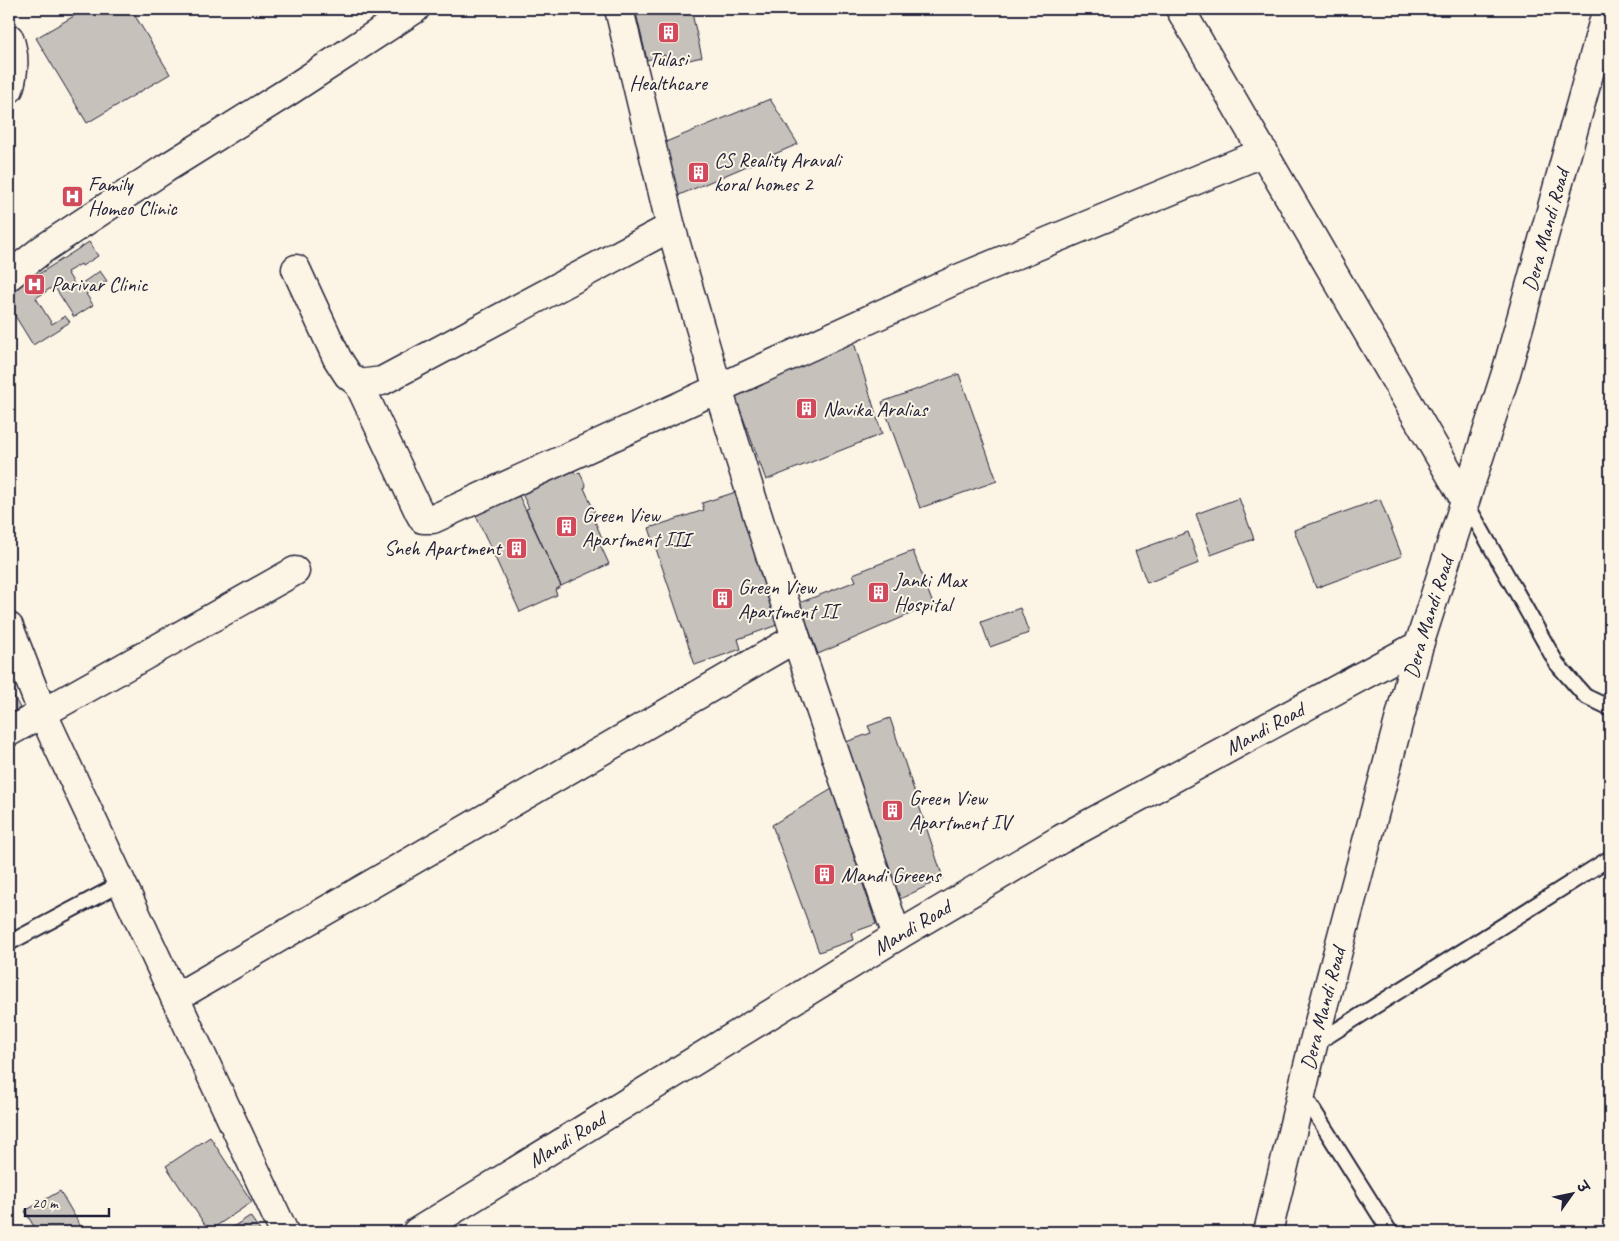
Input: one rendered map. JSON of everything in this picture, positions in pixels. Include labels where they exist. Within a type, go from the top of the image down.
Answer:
[{"type":"street","points":[[9,273],[166,168],[415,9]]},
{"type":"street","points":[[619,9],[671,228],[718,389],[796,638],[897,936]]},
{"type":"street","points":[[1180,9],[1465,500]]},
{"type":"street","name":"Dera Mandi Road","points":[[1268,1232],[1302,1091],[1420,644],[1509,363],[1607,9]]},
{"type":"street","points":[[9,38],[13,48],[13,72],[9,88]]},
{"type":"street","points":[[296,269],[337,358],[348,375],[359,384],[419,512],[424,519],[432,519],[960,278],[1264,152]]},
{"type":"street","points":[[359,384],[382,381],[671,228]]},
{"type":"street","points":[[9,732],[295,571]]},
{"type":"street","points":[[9,627],[43,714],[284,1232]]},
{"type":"street","points":[[175,998],[796,638]]},
{"type":"street","name":"Mandi Road","points":[[417,1232],[897,936],[1061,839],[1420,644]]},
{"type":"lane","points":[[1465,500],[1558,664],[1585,696],[1610,708]]},
{"type":"lane","points":[[1314,1046],[1610,858]]},
{"type":"lane","points":[[9,944],[122,883]]},
{"type":"lane","points":[[1302,1091],[1390,1232]]},
{"type":"building","points":[[86,9],[131,9],[170,74],[87,123],[36,38]]},
{"type":"building","name":"Tulasi Healthcare","points":[[635,9],[691,9],[702,57],[668,65],[665,55],[647,60]]},
{"type":"building","name":"CS Reality Aravali koral homes 2","points":[[770,99],[798,144],[670,199],[656,146]]},
{"type":"building","points":[[89,242],[98,256],[82,266],[81,264],[67,272],[76,287],[100,271],[107,281],[86,294],[93,305],[74,317],[54,286],[36,298],[52,324],[65,316],[70,322],[33,345],[9,306],[9,293]]},
{"type":"building","name":"Navika Aralias","points":[[852,336],[882,434],[766,480],[731,385]]},
{"type":"building","points":[[959,374],[997,481],[920,508],[882,402]]},
{"type":"building","name":"Green View Apartment III","points":[[571,464],[575,474],[580,472],[586,487],[584,488],[596,515],[593,517],[602,538],[598,540],[609,564],[561,586],[526,509],[529,508],[519,488]]},
{"type":"building","name":"Sneh Apartment","points":[[514,485],[561,586],[555,590],[557,595],[520,612],[471,505]]},
{"type":"building","name":"Green View Apartment II","points":[[736,492],[780,624],[738,639],[741,649],[695,665],[649,528],[704,510],[702,503]]},
{"type":"building","points":[[1239,498],[1254,539],[1211,555],[1196,514]]},
{"type":"building","points":[[1380,499],[1402,556],[1316,588],[1294,530]]},
{"type":"building","points":[[1188,532],[1199,563],[1147,583],[1135,551]]},
{"type":"building","name":"Janki Max Hospital","points":[[913,551],[933,604],[818,654],[799,603],[856,581],[853,574]]},
{"type":"building","points":[[1020,608],[1029,633],[990,647],[981,622]]},
{"type":"building","points":[[9,687],[20,708],[9,715]]},
{"type":"building","name":"Green View Apartment IV","points":[[890,718],[943,878],[896,901],[843,743],[871,733],[868,726]]},
{"type":"building","name":"Mandi Greens","points":[[832,789],[876,924],[851,933],[853,940],[819,952],[772,825]]},
{"type":"building","points":[[210,1137],[252,1202],[209,1231],[166,1166]]},
{"type":"building","points":[[60,1191],[84,1232],[37,1232],[25,1211]]},
{"type":"building","points":[[250,1216],[261,1232],[225,1232]]},
{"type":"place","name":"Tulasi Healthcare","points":[[668,32]]},
{"type":"place","name":"CS Reality Aravali koral homes 2","points":[[698,172]]},
{"type":"place","name":"Family Homeo Clinic","points":[[72,196]]},
{"type":"place","name":"Parivar Clinic","points":[[35,284]]},
{"type":"place","name":"Navika Aralias","points":[[807,409]]},
{"type":"place","name":"Green View Apartment III","points":[[566,527]]},
{"type":"place","name":"Sneh Apartment","points":[[517,548]]},
{"type":"place","name":"Janki Max Hospital","points":[[878,592]]},
{"type":"place","name":"Green View Apartment II","points":[[722,599]]},
{"type":"place","name":"Green View Apartment IV","points":[[893,810]]},
{"type":"place","name":"Mandi Greens","points":[[825,875]]}]
